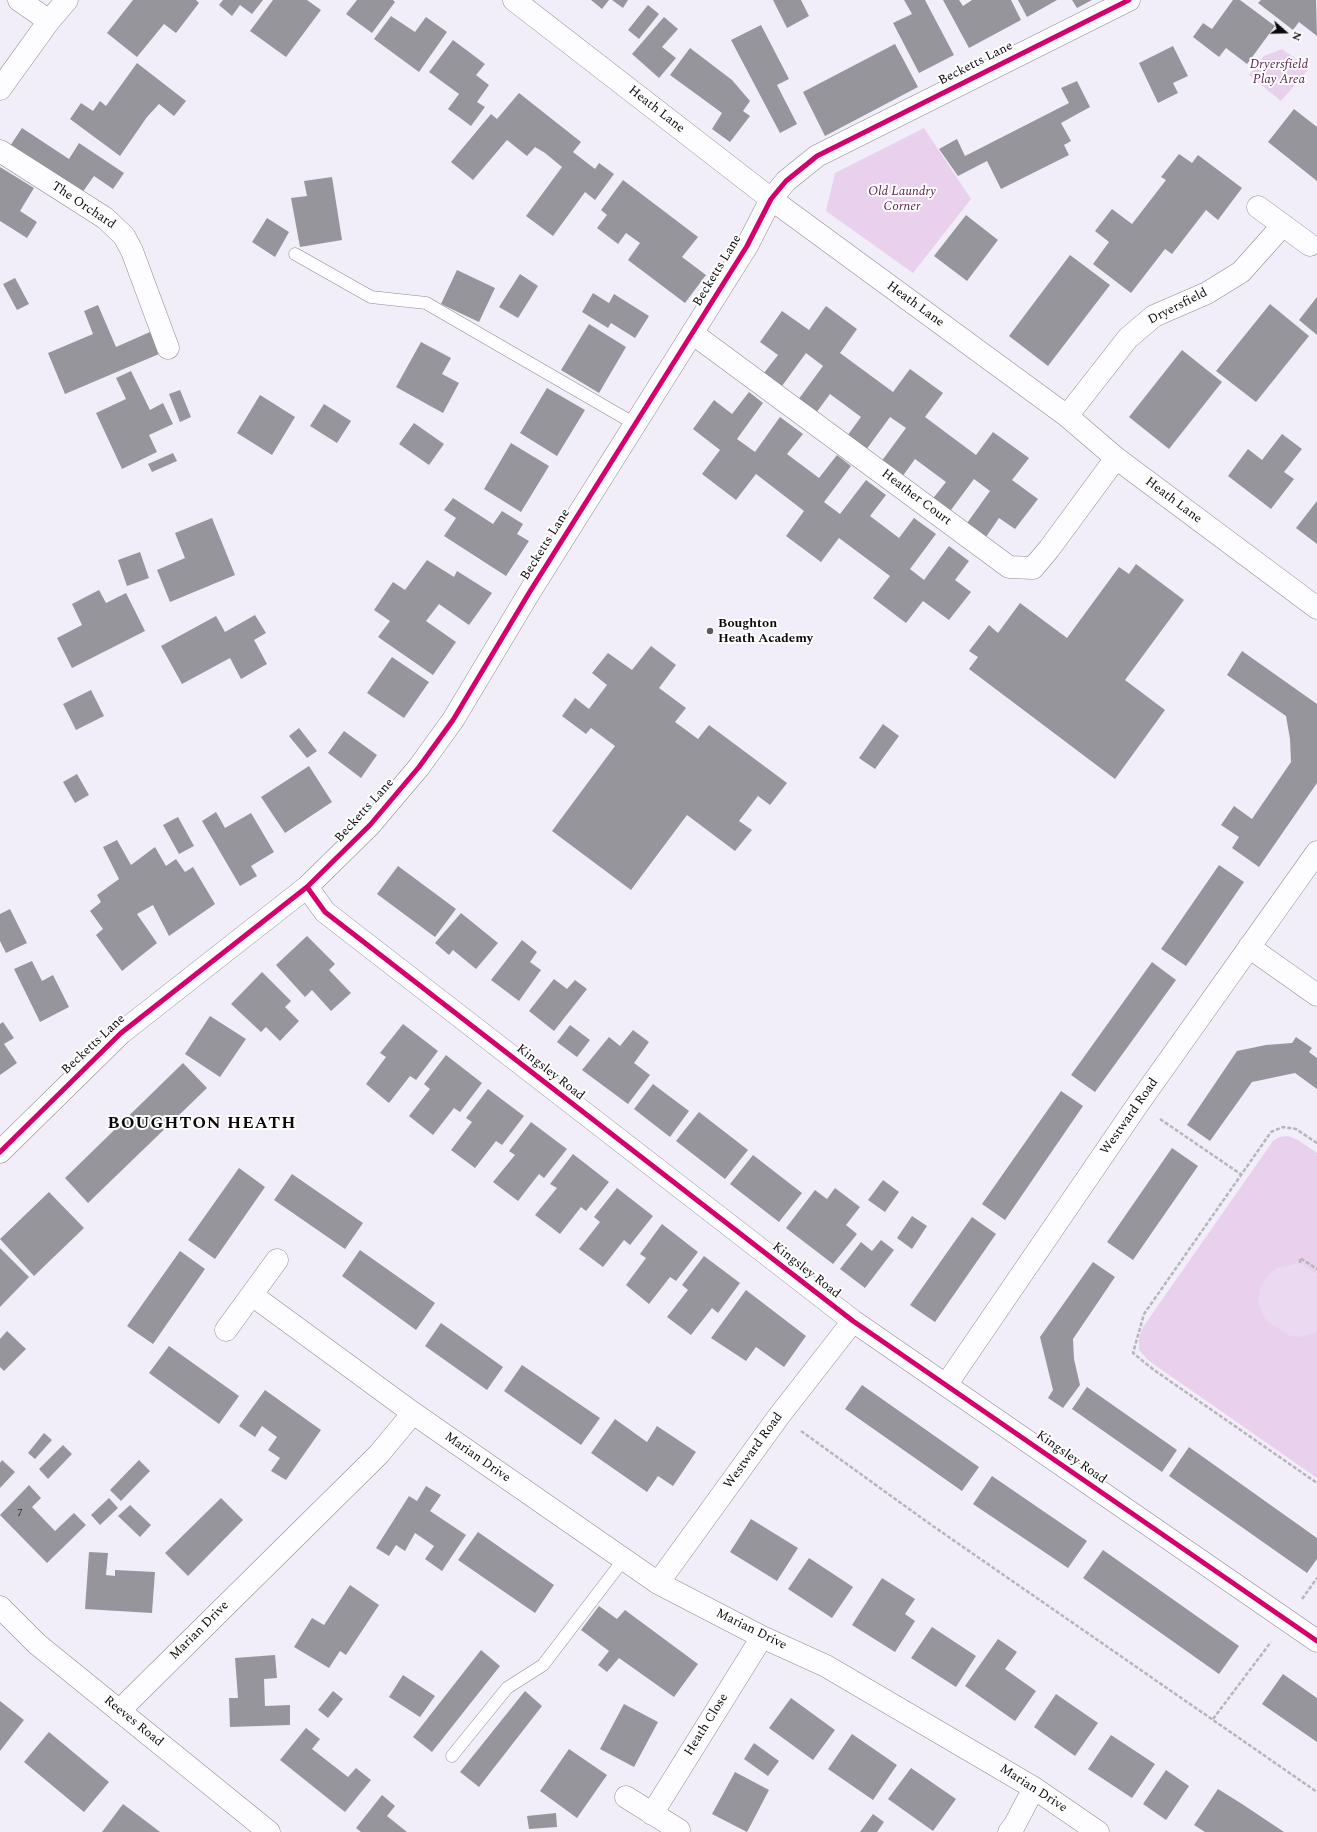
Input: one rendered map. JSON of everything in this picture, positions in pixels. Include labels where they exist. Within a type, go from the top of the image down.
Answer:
[{"type":"street","points":[[19,0],[49,21]]},
{"type":"street","points":[[0,90],[49,21],[67,0]]},
{"type":"street","name":"Heath Lane","points":[[514,0],[771,199],[1067,416],[1116,458],[1317,608]]},
{"type":"street","name":"Becketts Lane","points":[[0,1152],[121,1033],[308,887],[370,825],[419,767],[453,720],[529,593],[747,246],[771,199],[786,181],[818,156],[1130,0]]},
{"type":"street","name":"The Orchard","points":[[0,151],[105,218],[124,236],[132,251],[168,348]]},
{"type":"street","points":[[1258,207],[1310,245]]},
{"type":"street","name":"Dryersfield","points":[[1067,416],[1128,338],[1154,316],[1207,293],[1241,272],[1285,227]]},
{"type":"street","name":"Heather Court","points":[[692,333],[1009,567],[1033,568],[1049,549],[1116,458]]},
{"type":"street","name":"Westward Road","points":[[946,1385],[1138,1104],[1317,852]]},
{"type":"street","name":"Kingsley Road","points":[[308,887],[325,912],[853,1321],[1317,1641]]},
{"type":"street","points":[[1249,947],[1317,995]]},
{"type":"street","points":[[226,1330],[277,1260]]},
{"type":"street","name":"Marian Drive","points":[[252,1295],[413,1413],[658,1582],[762,1637],[826,1666],[1034,1788],[1098,1832]]},
{"type":"street","name":"Westward Road","points":[[658,1582],[779,1416],[853,1321]]},
{"type":"street","name":"Marian Drive","points":[[119,1711],[379,1454],[413,1413]]},
{"type":"street","name":"Reeves Road","points":[[0,1607],[37,1644],[269,1832]]},
{"type":"street","name":"Heath Close","points":[[652,1814],[762,1637]]},
{"type":"street","points":[[1009,1832],[1014,1826],[1034,1788]]},
{"type":"street","points":[[626,1797],[679,1830]]},
{"type":"lane","points":[[295,254],[371,297],[426,304],[635,424]]},
{"type":"lane","points":[[452,1756],[507,1688],[543,1664],[624,1559]]},
{"type":"path","points":[[1138,1104],[1242,1175]]},
{"type":"path","points":[[1317,1143],[1296,1129],[1283,1127],[1271,1132],[1144,1314],[1133,1353],[1154,1370],[1317,1483]]},
{"type":"path","points":[[1300,1263],[1300,1258],[1317,1269]]},
{"type":"path","points":[[779,1416],[936,1529],[1317,1792]]},
{"type":"path","points":[[1213,1719],[1287,1620]]},
{"type":"green space","name":"Dryersfield Play Area","points":[[1282,49],[1309,69],[1281,101],[1249,75],[1264,56]]},
{"type":"green space","name":"Old Laundry Corner","points":[[924,128],[971,199],[913,273],[826,211],[835,173]]},
{"type":"green space","points":[[1288,1136],[1298,1140],[1317,1153],[1317,1478],[1149,1361],[1139,1350],[1139,1337],[1143,1327],[1273,1141],[1279,1137]]},
{"type":"shaded area","points":[[1300,1263],[1317,1274],[1317,1331],[1312,1334],[1299,1337],[1288,1335],[1267,1321],[1263,1316],[1258,1300],[1260,1289],[1267,1276],[1276,1268]]},
{"type":"building","points":[[133,0],[196,0],[199,3],[176,33],[164,24],[137,57],[107,33]]},
{"type":"building","points":[[223,0],[263,0],[252,14],[240,5],[232,16],[219,5]]},
{"type":"building","points":[[273,0],[307,0],[321,10],[286,57],[250,31]]},
{"type":"building","points":[[357,0],[393,0],[395,2],[372,33],[346,14]]},
{"type":"building","points":[[591,0],[609,0],[602,9]]},
{"type":"building","points":[[612,0],[628,0],[623,8]]},
{"type":"building","points":[[773,0],[801,0],[809,16],[787,28]]},
{"type":"building","points":[[904,0],[925,0],[954,55],[919,73],[893,23],[912,14]]},
{"type":"building","points":[[943,0],[959,0],[963,6],[972,0],[1011,0],[1021,20],[969,48]]},
{"type":"building","points":[[1018,0],[1057,0],[1027,17]]},
{"type":"building","points":[[1072,0],[1092,0],[1077,8]]},
{"type":"building","points":[[1233,0],[1240,0],[1275,26],[1247,64],[1226,48],[1219,57],[1193,37],[1203,23],[1212,29]]},
{"type":"building","points":[[1261,0],[1316,0],[1317,36],[1299,22],[1293,30],[1258,3]]},
{"type":"building","points":[[648,5],[659,14],[639,39],[628,30]]},
{"type":"building","points":[[391,16],[415,32],[426,17],[447,32],[419,72],[374,39]]},
{"type":"building","points":[[664,17],[678,29],[662,47],[676,58],[659,78],[632,54]]},
{"type":"building","points":[[761,25],[789,79],[777,85],[797,124],[780,133],[731,40]]},
{"type":"building","points":[[453,40],[485,64],[476,75],[489,85],[477,102],[485,107],[471,126],[448,109],[459,94],[429,72]]},
{"type":"building","points":[[895,44],[918,87],[825,136],[803,92]]},
{"type":"building","points":[[1173,46],[1188,76],[1173,83],[1178,93],[1158,103],[1139,63]]},
{"type":"building","points":[[690,48],[732,80],[750,101],[743,111],[750,116],[730,142],[712,129],[722,113],[670,75]]},
{"type":"building","points":[[137,63],[186,101],[174,116],[159,104],[147,117],[120,156],[70,119],[81,103],[93,111],[100,101],[106,106]]},
{"type":"building","points":[[1077,81],[1090,107],[1061,123],[1071,141],[1064,145],[1069,155],[1001,189],[987,161],[958,176],[939,149],[957,139],[965,156],[1069,103],[1061,88]]},
{"type":"building","points":[[519,93],[581,142],[573,152],[595,169],[599,163],[614,174],[595,200],[585,192],[553,236],[526,216],[562,167],[545,153],[535,147],[527,156],[507,140],[473,180],[451,162],[491,114],[497,119]]},
{"type":"building","points":[[1294,109],[1317,127],[1317,181],[1268,142]]},
{"type":"building","points":[[22,128],[69,159],[79,143],[124,173],[113,189],[94,176],[82,193],[10,146]]},
{"type":"building","points":[[1179,154],[1192,163],[1198,155],[1242,188],[1218,220],[1206,210],[1172,254],[1165,249],[1131,293],[1093,264],[1109,242],[1095,231],[1112,209],[1132,224],[1166,180],[1161,177]]},
{"type":"building","points":[[0,167],[34,188],[20,211],[37,222],[27,238],[0,221]]},
{"type":"building","points":[[332,177],[342,240],[300,247],[291,198],[307,196],[304,181]]},
{"type":"building","points":[[623,180],[698,237],[682,257],[706,275],[685,303],[628,260],[640,243],[626,233],[618,244],[597,228],[607,215],[601,210]]},
{"type":"building","points":[[966,215],[998,240],[967,281],[934,256]]},
{"type":"building","points":[[267,218],[289,232],[275,257],[252,242]]},
{"type":"building","points":[[1070,255],[1110,285],[1048,366],[1009,336]]},
{"type":"building","points":[[457,270],[495,288],[479,322],[441,304]]},
{"type":"building","points":[[520,274],[538,286],[518,318],[499,307]]},
{"type":"building","points":[[15,278],[29,304],[17,310],[3,284]]},
{"type":"building","points":[[593,293],[609,303],[614,294],[649,316],[635,338],[611,323],[608,328],[582,312]]},
{"type":"building","points":[[1317,297],[1317,335],[1299,320]]},
{"type":"building","points":[[1270,304],[1309,336],[1256,402],[1216,371]]},
{"type":"building","points":[[98,305],[116,347],[150,332],[159,354],[65,394],[48,353],[93,334],[84,311]]},
{"type":"building","points":[[826,306],[857,329],[840,353],[893,392],[910,369],[943,393],[925,417],[976,455],[993,432],[1029,458],[1012,480],[1038,499],[1015,529],[999,518],[984,540],[965,526],[990,491],[974,479],[948,514],[931,501],[946,482],[915,459],[902,477],[881,462],[906,428],[890,417],[866,450],[847,436],[861,417],[830,394],[816,413],[798,400],[823,366],[806,353],[782,386],[764,373],[778,355],[760,342],[782,311],[809,330]]},
{"type":"building","points":[[589,324],[626,347],[599,393],[561,370]]},
{"type":"building","points":[[421,342],[451,358],[442,374],[459,383],[443,413],[396,387]]},
{"type":"building","points":[[1182,350],[1222,382],[1169,449],[1129,417]]},
{"type":"building","points":[[131,371],[150,410],[163,403],[173,424],[149,435],[157,452],[122,469],[96,413],[126,399],[116,378]]},
{"type":"building","points":[[547,388],[585,410],[557,456],[520,433]]},
{"type":"building","points":[[180,390],[191,417],[180,422],[169,394]]},
{"type":"building","points":[[749,392],[763,403],[737,439],[755,452],[780,417],[803,434],[787,454],[819,478],[837,455],[851,466],[824,502],[840,514],[866,480],[886,495],[870,516],[899,538],[914,518],[936,534],[910,569],[924,580],[949,546],[969,561],[955,580],[971,592],[949,620],[923,601],[906,623],[873,598],[890,576],[839,538],[821,562],[786,536],[804,511],[756,474],[736,500],[702,474],[720,450],[693,429],[714,400],[732,414]]},
{"type":"building","points":[[260,395],[295,417],[272,455],[237,433]]},
{"type":"building","points":[[324,404],[351,421],[337,443],[310,426]]},
{"type":"building","points":[[414,423],[444,444],[429,465],[399,444]]},
{"type":"building","points":[[1282,434],[1302,449],[1284,472],[1294,479],[1271,509],[1228,476],[1248,449],[1262,460]]},
{"type":"building","points":[[511,443],[549,466],[521,512],[484,489]]},
{"type":"building","points":[[173,453],[177,461],[152,472],[148,464]]},
{"type":"building","points":[[453,498],[493,524],[502,511],[523,524],[517,534],[529,541],[506,576],[444,536],[456,518],[444,510]]},
{"type":"building","points":[[1317,501],[1317,544],[1296,528]]},
{"type":"building","points":[[212,518],[235,575],[170,602],[157,570],[185,558],[175,533]]},
{"type":"building","points":[[140,552],[149,578],[127,586],[118,560]]},
{"type":"building","points":[[427,560],[454,577],[457,571],[492,593],[469,625],[439,604],[426,621],[456,642],[433,675],[378,637],[390,621],[374,610],[393,582],[405,590]]},
{"type":"building","points":[[1136,564],[1184,600],[1125,680],[1165,710],[1115,779],[969,669],[978,657],[969,651],[989,625],[998,633],[1020,603],[1067,638],[1119,567],[1129,574]]},
{"type":"building","points":[[99,590],[106,603],[126,593],[145,631],[72,668],[57,638],[82,625],[72,604]]},
{"type":"building","points":[[255,615],[266,633],[254,640],[267,664],[241,679],[230,658],[182,684],[161,646],[216,616],[225,632]]},
{"type":"building","points":[[651,646],[676,665],[659,688],[686,708],[675,722],[698,739],[709,725],[787,783],[770,805],[758,796],[739,821],[752,830],[735,851],[687,815],[631,890],[552,831],[615,746],[591,728],[586,734],[562,716],[575,698],[589,709],[607,685],[592,673],[608,653],[632,670]]},
{"type":"building","points":[[1242,651],[1317,704],[1317,783],[1259,867],[1232,848],[1239,837],[1221,825],[1234,806],[1252,819],[1291,762],[1290,739],[1286,716],[1227,675]]},
{"type":"building","points":[[392,657],[429,682],[404,718],[367,693]]},
{"type":"building","points":[[91,690],[104,716],[76,730],[63,704]]},
{"type":"building","points":[[883,724],[899,736],[875,769],[859,758]]},
{"type":"building","points":[[299,728],[317,751],[307,758],[289,736]]},
{"type":"building","points":[[344,731],[377,755],[361,778],[328,753]]},
{"type":"building","points":[[309,766],[332,802],[285,833],[261,797]]},
{"type":"building","points":[[77,774],[89,795],[75,803],[63,782]]},
{"type":"building","points":[[216,812],[225,828],[251,813],[274,852],[251,866],[257,876],[240,886],[202,821]]},
{"type":"building","points":[[178,817],[194,846],[179,854],[163,825]]},
{"type":"building","points":[[117,840],[131,865],[155,847],[166,866],[176,859],[185,872],[193,867],[215,904],[169,936],[153,905],[137,914],[157,943],[122,971],[96,935],[103,929],[90,911],[101,902],[97,895],[119,879],[103,847]]},
{"type":"building","points":[[1219,865],[1244,882],[1186,966],[1161,949]]},
{"type":"building","points":[[398,866],[456,909],[435,937],[377,894]]},
{"type":"building","points":[[10,909],[27,943],[6,953],[0,941],[0,914]]},
{"type":"building","points":[[461,913],[498,943],[476,969],[453,950],[449,955],[435,943]]},
{"type":"building","points":[[307,936],[335,964],[329,970],[351,993],[331,1011],[312,990],[305,997],[276,965]]},
{"type":"building","points":[[522,940],[537,952],[530,962],[541,970],[519,1001],[491,980]]},
{"type":"building","points":[[32,961],[42,981],[53,975],[69,1007],[40,1022],[14,969]]},
{"type":"building","points":[[1152,962],[1176,980],[1095,1092],[1071,1075]]},
{"type":"building","points":[[262,972],[291,1001],[285,1007],[299,1021],[280,1041],[266,1027],[261,1032],[231,1004]]},
{"type":"building","points":[[554,979],[567,989],[575,980],[587,989],[554,1031],[529,1011]]},
{"type":"building","points":[[210,1016],[246,1039],[220,1077],[185,1054]]},
{"type":"building","points":[[3,1022],[14,1038],[4,1044],[17,1063],[0,1075],[0,1024]]},
{"type":"building","points":[[403,1024],[438,1051],[416,1080],[410,1076],[389,1103],[366,1084],[386,1057],[380,1053]]},
{"type":"building","points":[[570,1025],[590,1040],[577,1057],[557,1042]]},
{"type":"building","points":[[633,1030],[649,1042],[634,1063],[650,1075],[628,1104],[582,1070],[609,1037],[620,1046]]},
{"type":"building","points":[[1296,1037],[1312,1048],[1309,1052],[1317,1058],[1317,1089],[1295,1073],[1252,1082],[1210,1141],[1187,1125],[1237,1051],[1266,1045],[1292,1043]]},
{"type":"building","points":[[446,1055],[482,1083],[460,1112],[454,1108],[433,1135],[409,1116],[430,1089],[424,1084]]},
{"type":"building","points":[[183,1063],[207,1088],[88,1203],[65,1178]]},
{"type":"building","points":[[653,1084],[689,1111],[670,1137],[634,1109]]},
{"type":"building","points":[[488,1089],[524,1116],[502,1145],[496,1141],[475,1168],[451,1150],[472,1122],[466,1118]]},
{"type":"building","points":[[1061,1091],[1083,1106],[1005,1220],[982,1204]]},
{"type":"building","points":[[699,1112],[748,1150],[725,1179],[676,1141]]},
{"type":"building","points":[[531,1122],[567,1149],[544,1178],[539,1174],[518,1201],[493,1182],[515,1155],[509,1151]]},
{"type":"building","points":[[1172,1148],[1198,1166],[1133,1260],[1107,1242]]},
{"type":"building","points":[[573,1154],[609,1182],[586,1211],[581,1207],[560,1234],[535,1215],[557,1188],[550,1184]]},
{"type":"building","points":[[753,1155],[802,1193],[779,1222],[730,1184]]},
{"type":"building","points":[[239,1168],[265,1187],[215,1259],[188,1240]]},
{"type":"building","points":[[292,1174],[363,1223],[345,1249],[274,1200]]},
{"type":"building","points":[[883,1180],[899,1192],[885,1212],[868,1200]]},
{"type":"building","points":[[617,1188],[653,1216],[630,1245],[624,1240],[603,1267],[579,1249],[600,1222],[594,1217]]},
{"type":"building","points":[[835,1188],[860,1207],[846,1225],[857,1234],[833,1264],[786,1228],[815,1190],[827,1199]]},
{"type":"building","points":[[49,1192],[84,1228],[34,1276],[0,1239]]},
{"type":"building","points":[[912,1216],[927,1226],[912,1249],[897,1238]]},
{"type":"building","points":[[972,1217],[996,1234],[935,1322],[910,1305]]},
{"type":"building","points":[[662,1224],[698,1252],[676,1281],[670,1277],[649,1304],[626,1285],[646,1258],[640,1254]]},
{"type":"building","points":[[881,1240],[894,1250],[865,1288],[840,1269],[861,1242],[872,1251]]},
{"type":"building","points":[[0,1248],[29,1277],[0,1307]]},
{"type":"building","points":[[360,1250],[435,1303],[416,1330],[342,1276]]},
{"type":"building","points":[[180,1251],[205,1269],[153,1344],[127,1326]]},
{"type":"building","points":[[704,1256],[740,1283],[718,1313],[712,1308],[691,1335],[667,1317],[688,1290],[682,1285]]},
{"type":"building","points":[[1093,1262],[1115,1277],[1073,1339],[1074,1359],[1080,1385],[1063,1408],[1048,1398],[1053,1390],[1040,1337]]},
{"type":"building","points":[[746,1290],[806,1336],[784,1367],[756,1347],[746,1361],[711,1338]]},
{"type":"building","points":[[441,1323],[503,1367],[487,1390],[425,1346]]},
{"type":"building","points":[[7,1331],[26,1349],[4,1371],[0,1367],[0,1339]]},
{"type":"building","points":[[169,1346],[239,1396],[219,1424],[149,1373]]},
{"type":"building","points":[[522,1365],[600,1418],[581,1445],[504,1391]]},
{"type":"building","points":[[862,1385],[979,1467],[962,1491],[845,1409]]},
{"type":"building","points":[[1087,1387],[1177,1450],[1162,1472],[1072,1409]]},
{"type":"building","points":[[265,1390],[321,1430],[286,1480],[271,1471],[280,1458],[268,1450],[277,1437],[262,1426],[255,1437],[239,1426]]},
{"type":"building","points":[[615,1419],[647,1442],[657,1426],[696,1452],[673,1486],[658,1476],[647,1492],[591,1453]]},
{"type":"building","points":[[44,1433],[52,1440],[35,1459],[28,1453]]},
{"type":"building","points":[[63,1445],[72,1454],[48,1479],[39,1469]]},
{"type":"building","points":[[1189,1447],[1317,1538],[1317,1559],[1307,1573],[1169,1476]]},
{"type":"building","points":[[2,1460],[15,1472],[0,1488],[0,1463]]},
{"type":"building","points":[[139,1460],[150,1471],[121,1501],[110,1490]]},
{"type":"building","points":[[992,1476],[1087,1541],[1068,1568],[973,1504]]},
{"type":"building","points":[[29,1485],[41,1498],[32,1507],[55,1531],[74,1513],[86,1525],[47,1563],[0,1515]]},
{"type":"building","points":[[426,1486],[441,1495],[430,1511],[466,1535],[442,1571],[425,1559],[434,1546],[415,1533],[405,1551],[396,1545],[389,1556],[376,1548],[409,1496],[417,1501]]},
{"type":"building","points":[[109,1498],[118,1508],[100,1525],[91,1515]]},
{"type":"building","points":[[221,1498],[243,1520],[188,1576],[165,1553]]},
{"type":"building","points":[[130,1505],[151,1525],[140,1537],[118,1516]]},
{"type":"building","points":[[751,1519],[798,1548],[777,1581],[730,1552]]},
{"type":"building","points":[[478,1532],[554,1585],[535,1613],[458,1560]]},
{"type":"building","points":[[1103,1550],[1239,1646],[1219,1674],[1083,1578]]},
{"type":"building","points":[[89,1552],[108,1553],[106,1575],[115,1576],[115,1570],[155,1572],[152,1613],[85,1609]]},
{"type":"building","points":[[809,1558],[853,1587],[832,1618],[788,1589]]},
{"type":"building","points":[[882,1578],[915,1599],[905,1614],[915,1621],[895,1652],[852,1625]]},
{"type":"building","points":[[350,1585],[379,1605],[346,1655],[340,1651],[329,1668],[294,1647],[312,1618],[324,1625]]},
{"type":"building","points":[[599,1606],[617,1619],[625,1610],[698,1664],[674,1697],[619,1658],[607,1672],[598,1665],[609,1651],[581,1630]]},
{"type":"building","points":[[932,1627],[976,1656],[956,1687],[911,1658]]},
{"type":"building","points":[[998,1639],[1017,1652],[1005,1669],[1036,1691],[1015,1721],[965,1686]]},
{"type":"building","points":[[481,1650],[500,1666],[432,1752],[413,1737]]},
{"type":"building","points":[[275,1655],[277,1678],[264,1679],[265,1706],[290,1705],[290,1725],[230,1727],[229,1698],[238,1698],[235,1658]]},
{"type":"building","points":[[1283,1674],[1317,1698],[1317,1742],[1262,1704]]},
{"type":"building","points":[[403,1675],[435,1696],[420,1717],[389,1697]]},
{"type":"building","points":[[333,1691],[343,1699],[328,1718],[318,1710]]},
{"type":"building","points":[[525,1691],[542,1706],[479,1787],[460,1772]]},
{"type":"building","points":[[1056,1694],[1098,1723],[1075,1756],[1034,1727]]},
{"type":"building","points":[[791,1698],[835,1730],[813,1760],[769,1728]]},
{"type":"building","points":[[0,1701],[24,1720],[0,1751]]},
{"type":"building","points":[[624,1704],[658,1722],[634,1767],[600,1749]]},
{"type":"building","points":[[306,1728],[320,1739],[312,1749],[348,1777],[356,1768],[371,1780],[345,1812],[280,1760]]},
{"type":"building","points":[[49,1732],[109,1782],[84,1812],[24,1762]]},
{"type":"building","points":[[852,1734],[897,1765],[873,1800],[828,1769]]},
{"type":"building","points":[[1111,1735],[1155,1764],[1132,1798],[1088,1769]]},
{"type":"building","points":[[754,1743],[779,1761],[768,1776],[744,1759]]},
{"type":"building","points":[[569,1749],[607,1775],[577,1818],[540,1791]]},
{"type":"building","points":[[911,1768],[956,1799],[933,1831],[888,1799]]},
{"type":"building","points":[[1166,1770],[1189,1786],[1166,1820],[1143,1804]]},
{"type":"building","points":[[735,1772],[769,1790],[747,1832],[712,1814]]},
{"type":"building","points":[[1218,1789],[1284,1832],[1205,1832],[1194,1825]]},
{"type":"building","points":[[382,1795],[395,1806],[387,1816],[407,1832],[361,1832],[356,1828]]},
{"type":"building","points":[[123,1804],[151,1825],[160,1832],[102,1832]]},
{"type":"building","points":[[556,1813],[557,1827],[529,1829],[527,1816]]},
{"type":"building","points":[[873,1814],[884,1822],[877,1832],[860,1832]]},
{"type":"cycle path","points":[[0,1152],[121,1033],[307,887],[370,825],[419,767],[453,720],[529,593],[747,246],[771,199],[786,181],[817,156],[1129,0]]},
{"type":"cycle path","points":[[307,887],[325,912],[853,1321],[1317,1641]]},
{"type":"place","name":"Boughton Heath Academy","points":[[710,631]]},
{"type":"district","name":"BOUGHTON HEATH","points":[[202,1125]]}]
